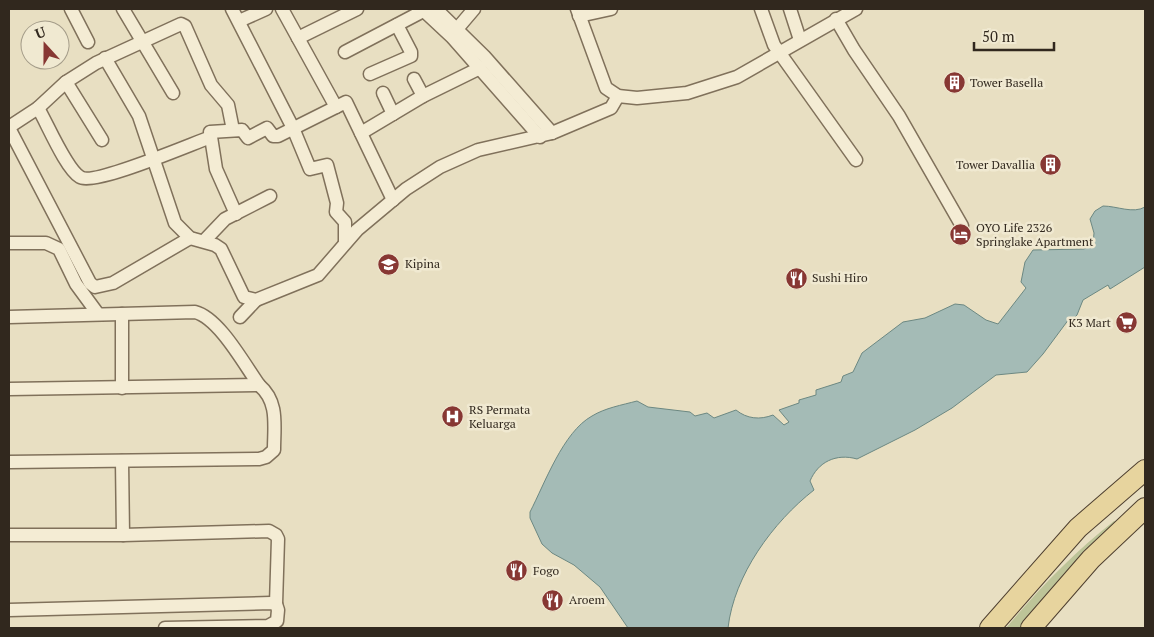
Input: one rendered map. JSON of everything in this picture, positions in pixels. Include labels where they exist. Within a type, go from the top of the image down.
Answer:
[{"type":"main road","points":[[990,628],[1078,528],[1145,470]]},
{"type":"main road","points":[[1031,628],[1092,559],[1145,508]]},
{"type":"street","points":[[70,9],[88,42]]},
{"type":"street","points":[[232,9],[293,128],[310,169],[328,165],[337,202],[336,212],[345,222],[346,241]]},
{"type":"street","points":[[239,21],[266,9]]},
{"type":"street","points":[[282,9],[336,107]]},
{"type":"street","points":[[298,38],[357,9]]},
{"type":"street","points":[[427,9],[457,29],[552,133]]},
{"type":"street","points":[[345,52],[427,9]]},
{"type":"street","points":[[427,9],[540,137]]},
{"type":"street","points":[[457,29],[474,9]]},
{"type":"street","points":[[611,9],[578,12],[606,88],[618,96],[637,98],[687,93],[737,77],[780,53],[838,15],[856,9]]},
{"type":"street","points":[[761,9],[774,45],[856,160]]},
{"type":"street","points":[[790,9],[800,40]]},
{"type":"street","points":[[127,10],[142,42],[173,93]]},
{"type":"street","points":[[838,15],[854,50],[899,116],[962,226]]},
{"type":"street","points":[[190,238],[113,283],[95,287],[90,283],[69,246],[9,127],[38,108],[66,82],[105,58],[177,24],[185,26],[211,85],[228,105],[233,130]]},
{"type":"street","points":[[370,74],[411,56],[397,25]]},
{"type":"street","points":[[105,58],[139,116],[172,218],[180,230],[190,238],[221,248],[244,297],[256,300]]},
{"type":"street","points":[[361,133],[422,96],[480,68]]},
{"type":"street","points":[[414,79],[422,96]]},
{"type":"street","points":[[66,82],[102,140]]},
{"type":"street","points":[[383,93],[393,114]]},
{"type":"street","points":[[240,318],[256,300],[318,275],[346,241],[420,179],[457,158],[499,144],[552,133],[611,108],[618,96]]},
{"type":"street","points":[[236,214],[216,169],[210,132],[242,130],[248,138],[268,128],[273,136],[346,102],[393,200]]},
{"type":"street","points":[[38,108],[71,168],[80,178],[95,179],[211,137]]},
{"type":"street","points":[[204,241],[218,225],[270,196]]},
{"type":"street","points":[[9,243],[54,245],[64,256],[76,284],[98,314]]},
{"type":"street","points":[[9,317],[98,314],[202,314],[214,323],[260,385],[271,396],[274,410],[274,450],[266,457],[9,462]]},
{"type":"street","points":[[122,314],[122,388]]},
{"type":"street","points":[[9,388],[260,385]]},
{"type":"street","points":[[122,461],[123,535]]},
{"type":"street","points":[[9,535],[273,532],[278,540],[277,621],[268,626],[164,628]]},
{"type":"street","points":[[9,610],[276,604]]},
{"type":"green space","points":[[1114,521],[1118,523],[1056,586],[1020,628],[1006,628],[1057,572]]},
{"type":"water","points":[[1103,206],[1130,210],[1145,207],[1145,267],[1110,289],[1108,285],[1083,300],[1077,315],[1072,320],[1069,319],[1027,372],[996,375],[952,408],[915,430],[857,459],[849,457],[835,458],[823,464],[813,474],[810,481],[814,490],[770,534],[747,569],[738,589],[728,628],[628,628],[600,587],[574,565],[552,553],[542,544],[530,518],[530,512],[564,446],[572,434],[592,416],[608,409],[637,401],[648,407],[690,412],[695,416],[707,413],[714,418],[736,410],[754,418],[773,415],[784,425],[789,422],[779,410],[799,403],[799,400],[816,395],[816,390],[841,382],[843,376],[853,372],[862,353],[903,322],[925,318],[955,304],[964,305],[986,320],[998,324],[1026,288],[1021,282],[1025,262],[1033,250],[1084,249],[1093,244],[1094,233],[1090,219],[1095,211]]},
{"type":"place","name":"Tower Basella","points":[[954,83]]},
{"type":"place","name":"Tower Davallia","points":[[1051,165]]},
{"type":"place","name":"OYO Life 2326 Springlake Apartment","points":[[960,235]]},
{"type":"place","name":"Kipina","points":[[389,264]]},
{"type":"place","name":"Sushi Hiro","points":[[796,278]]},
{"type":"place","name":"K3 Mart","points":[[1127,323]]},
{"type":"place","name":"RS Permata Keluarga","points":[[453,417]]},
{"type":"place","name":"Fogo","points":[[517,571]]},
{"type":"place","name":"Aroem","points":[[553,600]]}]
